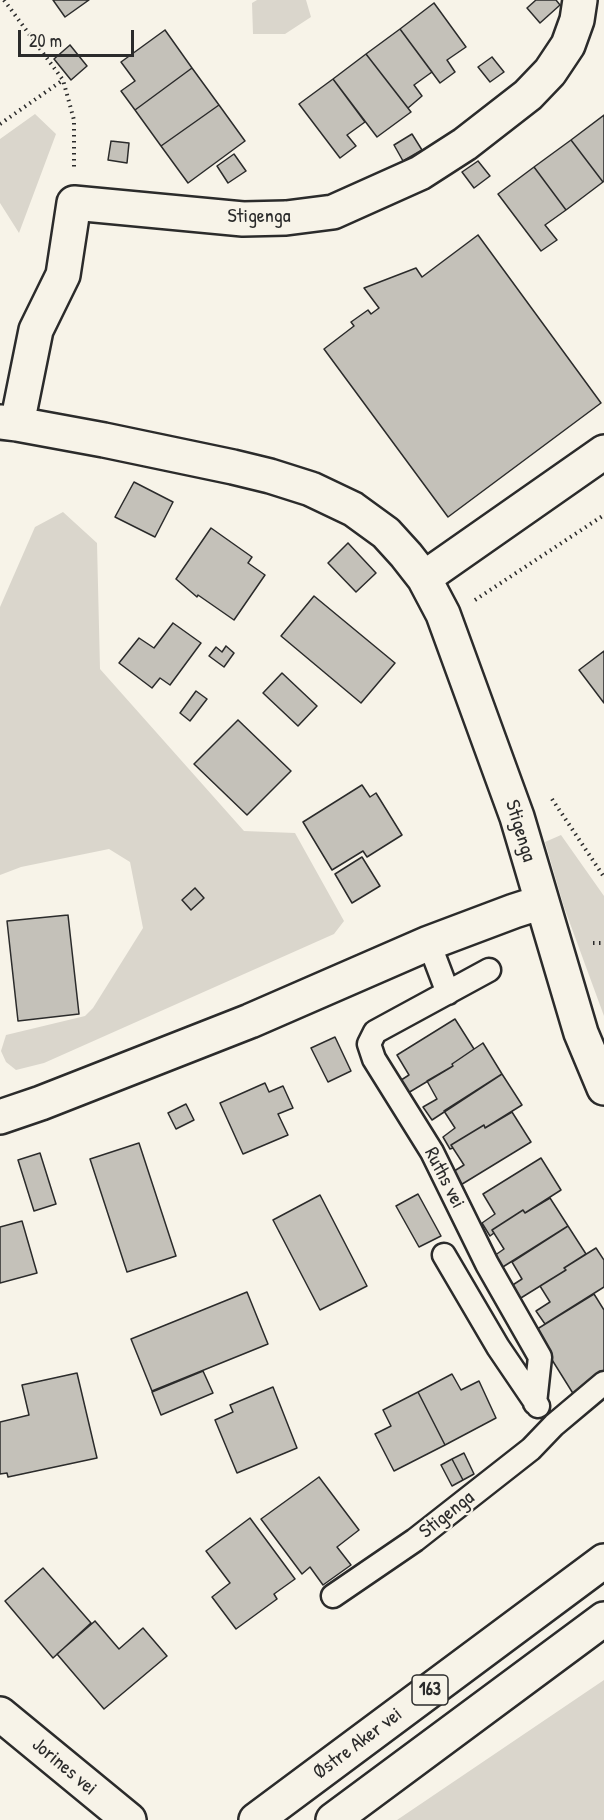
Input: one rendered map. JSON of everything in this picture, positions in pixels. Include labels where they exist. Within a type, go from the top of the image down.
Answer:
[{"type":"main road","name":"Stigenga","points":[[580,0],[577,20],[568,45],[550,72],[528,95],[465,144],[420,173],[333,212],[286,218],[243,219],[74,203],[63,275],[36,330],[8,423],[270,476],[310,489],[353,508],[386,532],[424,578],[444,614],[518,817],[582,1033],[604,1088]]},
{"type":"main road","points":[[424,578],[604,452]]},
{"type":"main road","points":[[0,1117],[52,1099],[250,1021],[429,944],[542,902]]},
{"type":"main road","name":"Østre Aker vei","points":[[256,1820],[604,1561]]},
{"type":"main road","name":"163","points":[[333,1820],[604,1619]]},
{"type":"main road","name":"Jorines vei","points":[[5,1728],[129,1820]]},
{"type":"lane","points":[[429,944],[448,993]]},
{"type":"lane","name":"Ruths vei","points":[[489,970],[375,1032],[369,1044],[374,1059],[432,1152],[487,1264],[540,1357],[535,1403]]},
{"type":"lane","points":[[444,1255],[498,1347],[535,1403],[554,1425]]},
{"type":"lane","name":"Stigenga","points":[[333,1596],[415,1540],[531,1449],[554,1425],[604,1383]]},
{"type":"path","points":[[4,0],[63,80],[74,120],[74,203]]},
{"type":"path","points":[[0,124],[63,80]]},
{"type":"path","points":[[478,599],[604,515]]},
{"type":"path","points":[[547,792],[604,877]]},
{"type":"shaded area","points":[[257,0],[306,0],[311,17],[285,34],[253,34],[252,3]]},
{"type":"shaded area","points":[[35,114],[56,134],[19,233],[0,203],[0,139]]},
{"type":"shaded area","points":[[63,512],[97,543],[100,669],[244,831],[295,833],[344,921],[334,934],[44,1063],[16,1070],[6,1062],[1,1051],[6,1035],[85,1016],[93,1008],[143,928],[130,862],[109,849],[21,867],[0,875],[0,607],[35,527]]},
{"type":"shaded area","points":[[561,835],[604,896],[604,1016],[564,907],[545,842]]},
{"type":"shaded area","points":[[604,1680],[604,1820],[397,1820]]},
{"type":"building","points":[[53,0],[89,0],[65,17]]},
{"type":"building","points":[[536,0],[556,0],[560,5],[540,23],[527,8]]},
{"type":"building","points":[[434,3],[466,47],[447,60],[455,72],[440,83],[400,29]]},
{"type":"building","points":[[400,29],[432,72],[414,85],[422,96],[408,108],[366,54]]},
{"type":"building","points":[[165,30],[192,68],[135,110],[121,91],[135,81],[121,62]]},
{"type":"building","points":[[70,45],[87,66],[71,80],[54,59]]},
{"type":"building","points":[[366,54],[411,112],[377,137],[333,79]]},
{"type":"building","points":[[492,57],[504,72],[490,82],[478,67]]},
{"type":"building","points":[[192,68],[219,105],[161,146],[135,110]]},
{"type":"building","points":[[333,79],[365,122],[347,135],[356,146],[340,158],[299,104]]},
{"type":"building","points":[[219,105],[245,141],[188,183],[161,146]]},
{"type":"building","points":[[604,115],[604,181],[603,182],[571,140]]},
{"type":"building","points":[[412,134],[422,150],[403,161],[394,145]]},
{"type":"building","points":[[571,140],[603,182],[566,210],[534,167]]},
{"type":"building","points":[[111,141],[129,143],[127,163],[108,160]]},
{"type":"building","points":[[234,154],[246,171],[228,183],[217,166]]},
{"type":"building","points":[[478,161],[490,176],[474,188],[462,172]]},
{"type":"building","points":[[534,167],[566,210],[545,225],[557,240],[541,251],[498,194]]},
{"type":"building","points":[[478,235],[601,403],[448,517],[324,349],[354,326],[351,322],[368,310],[371,314],[379,308],[364,288],[416,268],[422,277]]},
{"type":"building","points":[[134,482],[173,502],[155,537],[115,517]]},
{"type":"building","points":[[211,528],[252,557],[248,563],[265,575],[234,620],[198,595],[197,597],[176,579]]},
{"type":"building","points":[[348,543],[376,573],[356,592],[328,563]]},
{"type":"building","points":[[314,596],[395,663],[361,703],[281,636]]},
{"type":"building","points":[[173,623],[201,643],[170,685],[160,678],[152,688],[119,663],[139,638],[154,648]]},
{"type":"building","points":[[226,646],[234,653],[224,667],[209,656],[216,647],[222,652]]},
{"type":"building","points":[[604,651],[604,703],[579,670]]},
{"type":"building","points":[[282,673],[317,706],[298,726],[263,693]]},
{"type":"building","points":[[196,691],[207,699],[190,721],[180,713]]},
{"type":"building","points":[[238,720],[291,771],[247,815],[194,764]]},
{"type":"building","points":[[362,785],[370,797],[376,793],[402,835],[367,857],[363,851],[332,870],[303,822]]},
{"type":"building","points":[[362,857],[380,886],[352,903],[335,874]]},
{"type":"building","points":[[195,888],[204,898],[191,910],[182,900]]},
{"type":"building","points":[[68,915],[79,1014],[18,1021],[7,921]]},
{"type":"building","points":[[455,1019],[474,1049],[452,1064],[453,1066],[403,1096],[395,1084],[409,1075],[397,1055]]},
{"type":"building","points":[[335,1037],[351,1071],[328,1082],[311,1048]]},
{"type":"building","points":[[483,1043],[502,1074],[432,1120],[423,1107],[437,1099],[427,1081],[453,1066],[452,1064]]},
{"type":"building","points":[[502,1074],[522,1105],[485,1128],[484,1125],[451,1145],[453,1148],[450,1149],[443,1137],[455,1128],[444,1111]]},
{"type":"building","points":[[265,1083],[269,1092],[283,1086],[293,1108],[278,1114],[288,1135],[243,1154],[220,1103]]},
{"type":"building","points":[[186,1104],[194,1120],[176,1129],[168,1113]]},
{"type":"building","points":[[512,1112],[531,1142],[459,1186],[451,1173],[464,1165],[451,1145],[484,1125],[485,1128]]},
{"type":"building","points":[[139,1143],[176,1256],[127,1272],[90,1159]]},
{"type":"building","points":[[40,1153],[56,1204],[34,1211],[18,1160]]},
{"type":"building","points":[[541,1158],[561,1190],[525,1213],[523,1210],[492,1230],[494,1233],[490,1236],[482,1223],[495,1214],[483,1194]]},
{"type":"building","points":[[418,1194],[441,1236],[419,1247],[396,1206]]},
{"type":"building","points":[[320,1195],[367,1286],[320,1310],[273,1220]]},
{"type":"building","points":[[550,1198],[568,1226],[498,1270],[491,1258],[504,1249],[492,1230],[523,1210],[525,1213]]},
{"type":"building","points":[[22,1221],[37,1273],[0,1283],[0,1227]]},
{"type":"building","points":[[568,1226],[586,1254],[564,1268],[566,1270],[516,1301],[508,1288],[522,1279],[512,1262]]},
{"type":"building","points":[[596,1248],[604,1260],[604,1287],[545,1324],[536,1311],[550,1302],[540,1286]]},
{"type":"building","points":[[247,1292],[268,1344],[152,1391],[131,1339]]},
{"type":"building","points":[[594,1294],[604,1310],[604,1376],[574,1395],[534,1331]]},
{"type":"building","points":[[203,1371],[213,1393],[161,1415],[152,1392]]},
{"type":"building","points":[[77,1373],[97,1458],[8,1477],[7,1473],[0,1474],[0,1422],[29,1415],[22,1385]]},
{"type":"building","points":[[452,1374],[461,1390],[479,1381],[496,1418],[445,1445],[418,1392]]},
{"type":"building","points":[[273,1387],[297,1448],[237,1473],[215,1420],[233,1412],[230,1405]]},
{"type":"building","points":[[418,1392],[445,1445],[394,1471],[375,1434],[391,1426],[383,1410]]},
{"type":"building","points":[[464,1453],[474,1474],[463,1480],[452,1459]]},
{"type":"building","points":[[452,1459],[463,1480],[452,1486],[441,1465]]},
{"type":"building","points":[[319,1477],[359,1530],[337,1547],[351,1565],[323,1585],[310,1567],[302,1574],[261,1519]]},
{"type":"building","points":[[250,1518],[295,1579],[274,1594],[277,1599],[236,1629],[212,1597],[230,1583],[206,1551]]},
{"type":"building","points":[[43,1568],[91,1623],[53,1658],[5,1601]]},
{"type":"building","points":[[95,1621],[119,1649],[143,1628],[167,1656],[104,1709],[57,1654]]}]
